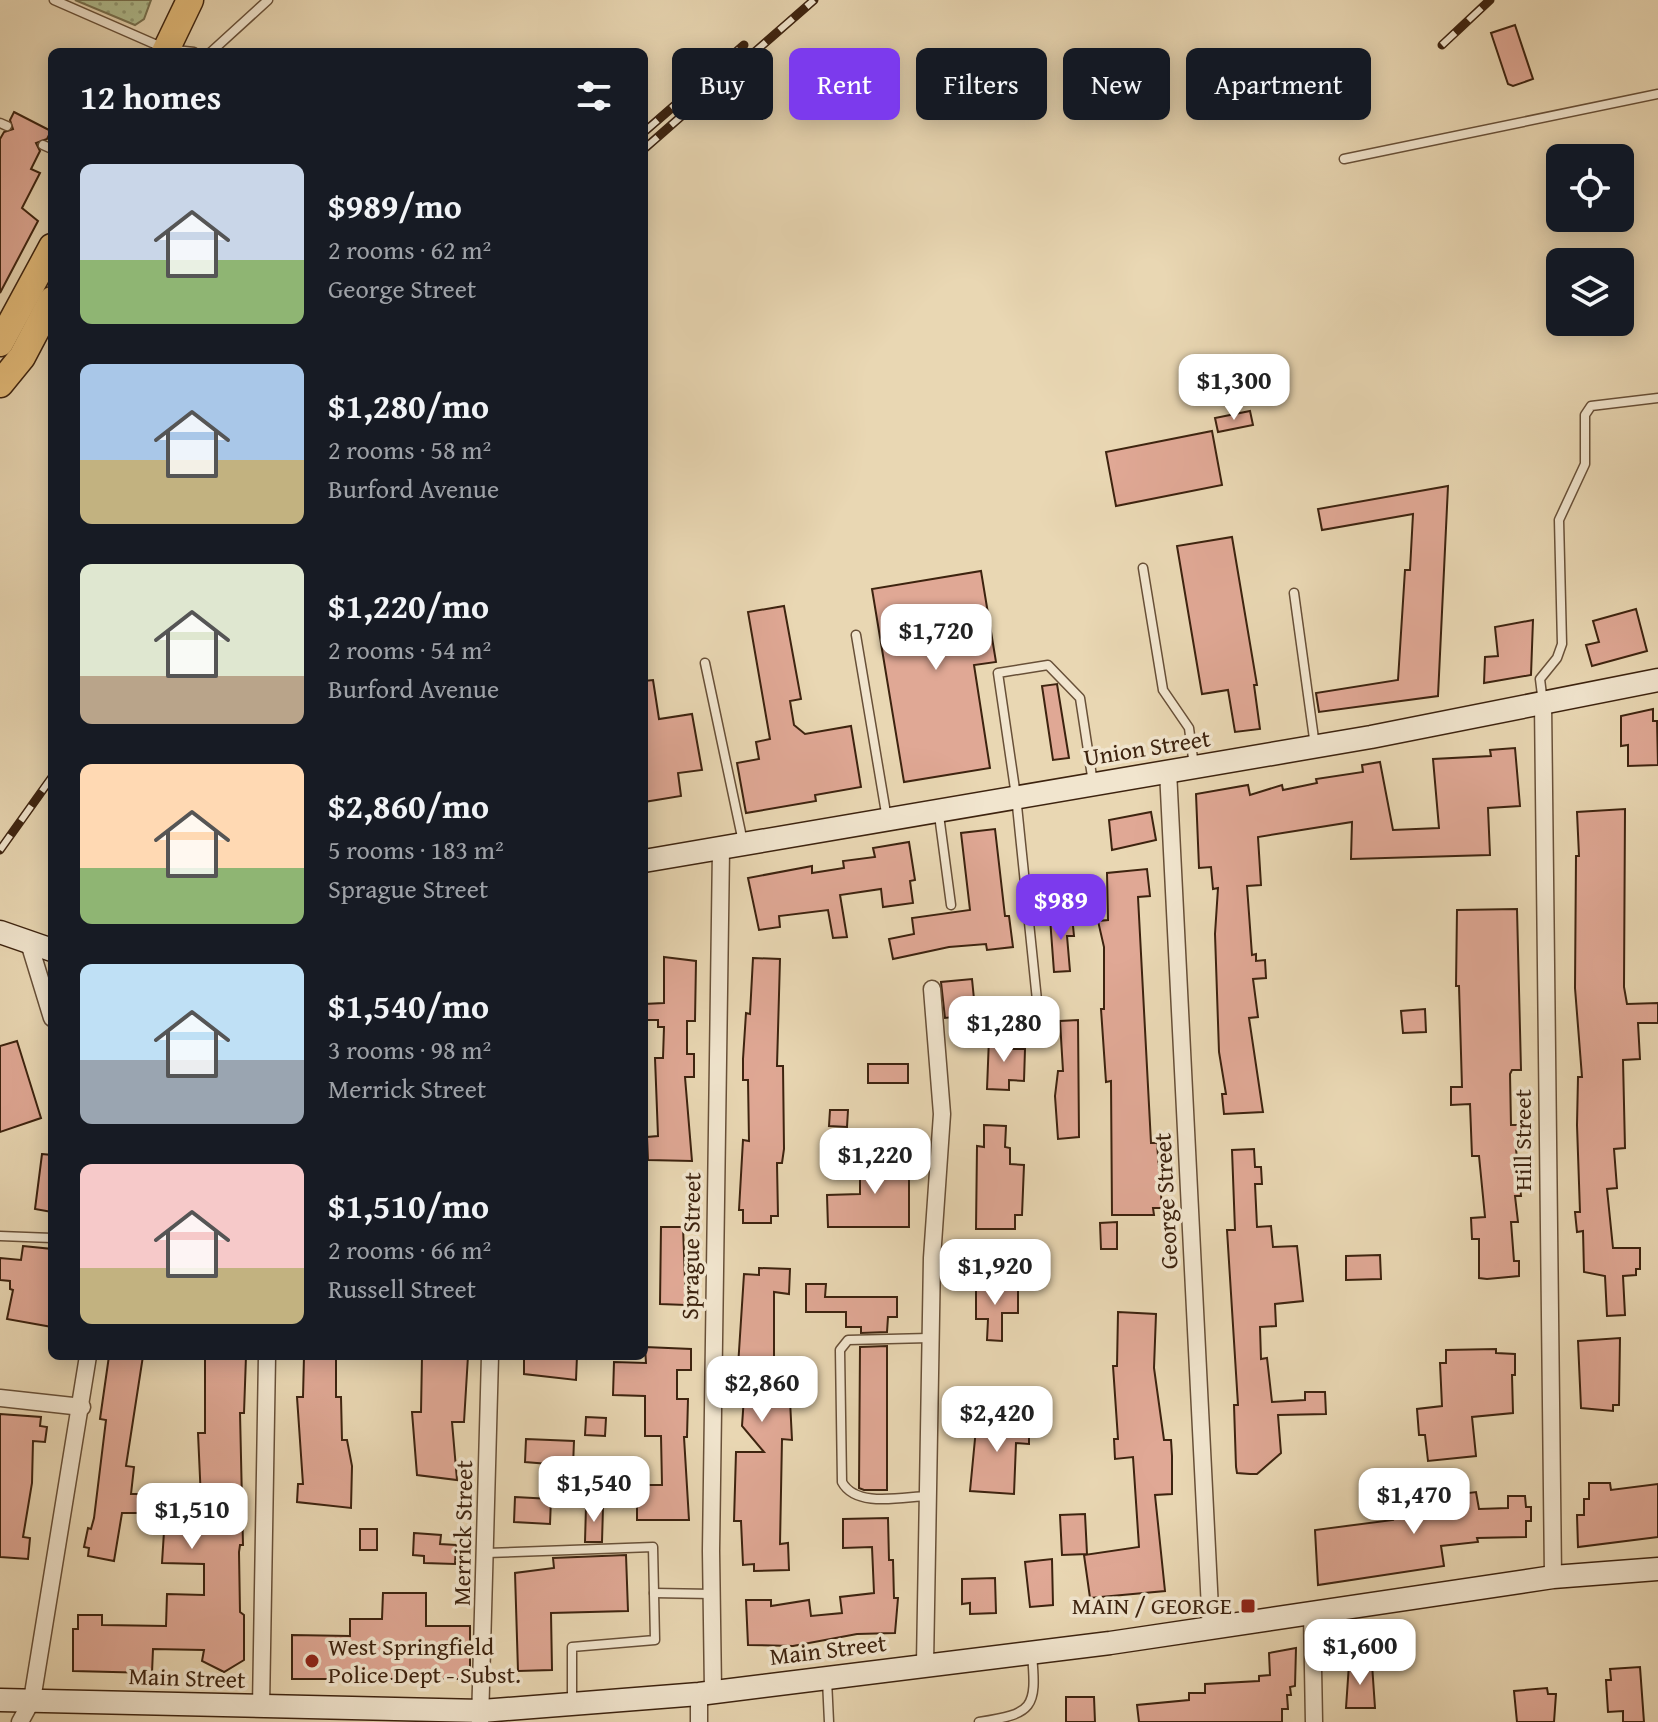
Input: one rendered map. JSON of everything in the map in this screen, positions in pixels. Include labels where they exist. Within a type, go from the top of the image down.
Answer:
[{"type":"main road","points":[[167,48],[187,1]]},
{"type":"main road","points":[[0,343],[48,254]]},
{"type":"main road","points":[[0,384],[22,357],[48,308]]},
{"type":"street","name":"Union Street","points":[[648,860],[1315,747],[1658,680]]},
{"type":"street","name":"Hill Street","points":[[1543,703],[1553,1577]]},
{"type":"street","name":"George Street","points":[[1168,771],[1211,1629]]},
{"type":"street","name":"Sprague Street","points":[[699,1722],[706,1692],[712,1594],[721,849]]},
{"type":"street","points":[[0,932],[48,949]]},
{"type":"street","points":[[29,943],[48,1005]]},
{"type":"street","points":[[925,1664],[929,1338],[942,1114],[932,989]]},
{"type":"street","points":[[20,1722],[32,1700],[88,1360]]},
{"type":"street","points":[[261,1707],[267,1360]]},
{"type":"street","name":"Merrick Street","points":[[481,1716],[490,1360]]},
{"type":"street","points":[[0,1398],[82,1407]]},
{"type":"street","name":"Main Street","points":[[0,1700],[234,1713],[261,1707],[382,1716],[481,1716],[706,1692],[1211,1629],[1553,1577],[1658,1569]]},
{"type":"street","points":[[1312,1613],[1314,1722]]},
{"type":"lane","points":[[54,0],[162,48]]},
{"type":"lane","points":[[215,48],[268,0]]},
{"type":"lane","points":[[1344,159],[1658,94]]},
{"type":"lane","points":[[1543,703],[1540,679],[1557,658],[1562,644],[1559,520],[1585,464],[1585,415],[1591,406],[1658,398]]},
{"type":"lane","points":[[1143,568],[1163,690],[1189,728],[1194,767]]},
{"type":"lane","points":[[1294,593],[1315,747]]},
{"type":"lane","points":[[856,635],[887,819]]},
{"type":"lane","points":[[705,663],[744,845]]},
{"type":"lane","points":[[1038,1010],[1016,796],[998,673],[1048,665],[1080,698],[1093,783]]},
{"type":"lane","points":[[938,810],[951,905]]},
{"type":"lane","points":[[0,1236],[48,1238]]},
{"type":"lane","points":[[927,1496],[862,1497],[846,1490],[842,1482],[840,1350],[848,1340],[929,1338]]},
{"type":"lane","points":[[487,1553],[653,1547],[655,1640],[572,1647],[572,1704]]},
{"type":"lane","points":[[654,1593],[712,1594]]},
{"type":"lane","points":[[979,1722],[1010,1718],[1029,1708],[1036,1691],[1032,1651]]},
{"type":"lane","points":[[827,1676],[829,1722]]},
{"type":"green space","points":[[75,0],[151,0],[144,19],[135,25]]},
{"type":"building","points":[[1515,25],[1533,79],[1513,86],[1508,84],[1491,33]]},
{"type":"building","points":[[14,112],[48,129],[48,137],[36,143],[40,151],[31,169],[40,173],[22,208],[38,221],[0,293],[0,139],[4,132],[13,129],[10,120]]},
{"type":"building","points":[[1250,411],[1253,425],[1218,432],[1215,418]]},
{"type":"building","points":[[1212,431],[1222,485],[1116,506],[1106,452]]},
{"type":"building","points":[[1448,486],[1438,696],[1319,712],[1316,693],[1398,680],[1405,570],[1410,570],[1413,514],[1322,530],[1318,509]]},
{"type":"building","points":[[1232,537],[1257,685],[1254,685],[1260,729],[1235,732],[1228,690],[1202,694],[1177,546]]},
{"type":"building","points":[[981,571],[996,662],[974,665],[990,768],[904,782],[872,589]]},
{"type":"building","points":[[784,606],[801,699],[790,701],[794,725],[805,734],[851,726],[861,787],[815,795],[816,801],[746,813],[737,763],[759,759],[756,742],[770,739],[748,612]]},
{"type":"building","points":[[1636,609],[1647,651],[1592,666],[1586,645],[1599,642],[1593,621]]},
{"type":"building","points":[[1533,620],[1531,675],[1484,683],[1485,657],[1498,656],[1495,627]]},
{"type":"building","points":[[653,680],[659,719],[692,714],[702,770],[678,773],[681,796],[648,801],[648,681]]},
{"type":"building","points":[[1057,684],[1069,758],[1053,760],[1042,686]]},
{"type":"building","points":[[1653,709],[1653,721],[1657,721],[1658,765],[1628,766],[1628,745],[1621,746],[1621,716]]},
{"type":"building","points":[[1515,748],[1520,806],[1488,808],[1490,855],[1351,859],[1352,822],[1258,837],[1261,885],[1247,886],[1252,955],[1256,954],[1256,961],[1265,960],[1266,978],[1253,979],[1258,1017],[1249,1018],[1263,1112],[1224,1114],[1222,1094],[1226,1094],[1219,1052],[1215,934],[1218,888],[1213,889],[1211,867],[1199,868],[1196,794],[1248,785],[1250,795],[1282,785],[1283,790],[1317,783],[1316,779],[1363,772],[1362,765],[1380,762],[1393,830],[1439,828],[1433,759],[1491,756],[1490,750]]},
{"type":"building","points":[[1625,809],[1624,987],[1627,1004],[1658,1003],[1658,1023],[1638,1023],[1640,1059],[1623,1060],[1625,1148],[1614,1149],[1617,1188],[1607,1189],[1613,1248],[1640,1248],[1640,1269],[1636,1269],[1636,1275],[1623,1276],[1625,1315],[1607,1316],[1605,1276],[1584,1272],[1583,1231],[1577,1232],[1575,1212],[1580,1212],[1577,1125],[1578,1077],[1582,1077],[1575,988],[1576,856],[1579,856],[1577,812]]},
{"type":"building","points":[[1151,812],[1156,840],[1112,850],[1109,820]]},
{"type":"building","points":[[995,829],[1005,916],[1009,916],[1013,947],[987,950],[986,944],[949,947],[893,959],[889,939],[914,934],[912,918],[970,910],[961,833]]},
{"type":"building","points":[[909,842],[915,880],[910,881],[913,903],[883,907],[881,889],[840,895],[847,937],[833,938],[828,910],[779,916],[780,927],[759,930],[748,878],[812,866],[812,873],[844,868],[843,861],[875,857],[873,848]]},
{"type":"building","points":[[1147,869],[1150,896],[1138,897],[1151,1143],[1157,1143],[1162,1208],[1153,1208],[1154,1215],[1112,1215],[1111,1081],[1106,1082],[1101,1009],[1104,1009],[1104,947],[1098,921],[1108,920],[1107,873]]},
{"type":"building","points":[[1517,909],[1521,1070],[1512,1070],[1510,1074],[1511,1125],[1521,1125],[1521,1149],[1516,1149],[1521,1196],[1515,1196],[1518,1222],[1511,1222],[1514,1261],[1519,1261],[1519,1276],[1487,1279],[1479,1278],[1479,1239],[1472,1239],[1471,1218],[1485,1217],[1479,1156],[1472,1156],[1470,1104],[1451,1105],[1451,1087],[1462,1087],[1459,986],[1456,986],[1457,910]]},
{"type":"building","points":[[1072,916],[1074,936],[1067,936],[1070,971],[1054,972],[1050,918]]},
{"type":"building","points":[[664,957],[696,961],[695,1021],[687,1021],[687,1054],[694,1054],[694,1077],[685,1077],[692,1161],[648,1160],[648,1137],[658,1136],[655,1058],[663,1058],[664,1027],[658,1027],[658,1020],[648,1020],[648,1004],[664,1003]]},
{"type":"building","points":[[753,958],[780,959],[777,1066],[783,1066],[784,1149],[782,1163],[777,1163],[778,1216],[771,1216],[771,1223],[743,1223],[743,1210],[739,1210],[743,1140],[749,1141],[748,1080],[743,1080],[743,1059],[746,1013],[750,1014]]},
{"type":"building","points":[[972,979],[977,1029],[954,1032],[953,1017],[945,1018],[941,982]]},
{"type":"building","points":[[1425,1009],[1426,1032],[1403,1033],[1401,1011]]},
{"type":"building","points":[[1078,1020],[1079,1137],[1058,1139],[1055,1096],[1058,1071],[1063,1071],[1060,1021]]},
{"type":"building","points":[[989,1038],[1011,1039],[1011,1049],[1025,1049],[1024,1081],[1009,1080],[1009,1090],[987,1089]]},
{"type":"building","points":[[17,1041],[41,1118],[0,1132],[0,1046]]},
{"type":"building","points":[[868,1064],[908,1064],[908,1083],[868,1083]]},
{"type":"building","points":[[830,1110],[848,1110],[847,1127],[829,1126]]},
{"type":"building","points":[[984,1125],[1006,1126],[1005,1147],[1010,1148],[1010,1164],[1024,1165],[1022,1215],[1015,1215],[1015,1229],[976,1229],[977,1146],[984,1147]]},
{"type":"building","points":[[1254,1149],[1255,1167],[1261,1167],[1262,1184],[1255,1184],[1257,1227],[1271,1226],[1273,1247],[1297,1246],[1303,1301],[1275,1304],[1276,1326],[1260,1327],[1261,1359],[1267,1358],[1272,1402],[1305,1400],[1305,1392],[1325,1392],[1326,1414],[1278,1415],[1281,1453],[1257,1474],[1250,1474],[1237,1473],[1236,1467],[1234,1405],[1238,1405],[1227,1230],[1235,1230],[1232,1150]]},
{"type":"building","points":[[42,1154],[48,1155],[48,1211],[35,1209]]},
{"type":"building","points":[[860,1156],[909,1156],[909,1227],[828,1227],[827,1195],[860,1194]]},
{"type":"building","points":[[1117,1222],[1117,1249],[1101,1249],[1100,1223]]},
{"type":"building","points":[[661,1227],[683,1227],[686,1305],[660,1304]]},
{"type":"building","points":[[23,1246],[48,1249],[48,1326],[7,1319],[13,1290],[10,1289],[10,1281],[0,1280],[0,1258],[21,1260]]},
{"type":"building","points":[[1380,1255],[1381,1279],[1346,1280],[1346,1256]]},
{"type":"building","points":[[759,1268],[790,1269],[789,1294],[774,1292],[774,1361],[788,1361],[792,1440],[782,1439],[780,1544],[788,1543],[789,1570],[754,1571],[754,1564],[743,1565],[741,1521],[734,1521],[736,1452],[764,1452],[742,1426],[745,1382],[737,1382],[744,1274],[759,1275]]},
{"type":"building","points":[[806,1284],[826,1284],[825,1297],[897,1297],[897,1317],[888,1317],[887,1332],[861,1333],[861,1327],[846,1327],[846,1312],[806,1312]]},
{"type":"building","points":[[976,1284],[1018,1288],[1018,1313],[1002,1313],[1002,1341],[987,1340],[988,1319],[976,1319]]},
{"type":"building","points":[[1118,1312],[1156,1314],[1154,1368],[1164,1440],[1171,1440],[1172,1456],[1172,1494],[1155,1495],[1165,1591],[1090,1598],[1084,1555],[1139,1547],[1133,1457],[1115,1459],[1114,1439],[1118,1439],[1113,1366],[1117,1366]]},
{"type":"building","points":[[1620,1338],[1619,1405],[1613,1405],[1613,1411],[1581,1408],[1578,1341]]},
{"type":"building","points":[[887,1346],[887,1490],[864,1490],[859,1488],[860,1347]]},
{"type":"building","points":[[648,1347],[691,1349],[691,1370],[677,1370],[677,1399],[688,1399],[687,1437],[684,1437],[689,1520],[637,1520],[637,1485],[662,1485],[661,1436],[645,1436],[645,1396],[613,1395],[614,1362],[646,1363]]},
{"type":"building","points":[[1496,1349],[1496,1353],[1515,1354],[1513,1413],[1472,1417],[1476,1456],[1428,1461],[1425,1435],[1419,1435],[1417,1409],[1442,1406],[1440,1363],[1446,1363],[1446,1350]]},
{"type":"building","points":[[108,1360],[142,1360],[126,1466],[134,1467],[131,1494],[148,1494],[148,1513],[122,1513],[114,1561],[88,1556],[89,1548],[84,1547],[88,1528],[91,1529],[94,1518],[106,1420],[100,1419]]},
{"type":"building","points":[[205,1360],[246,1360],[244,1413],[240,1413],[243,1545],[240,1545],[239,1552],[244,1660],[224,1672],[202,1661],[204,1650],[153,1649],[152,1673],[73,1671],[73,1629],[78,1629],[78,1615],[102,1615],[102,1625],[166,1626],[167,1594],[204,1595],[204,1564],[162,1563],[166,1500],[201,1500],[198,1433],[205,1433]]},
{"type":"building","points":[[304,1360],[336,1360],[336,1397],[341,1397],[342,1440],[347,1440],[352,1466],[351,1508],[297,1502],[298,1484],[303,1484],[297,1397],[303,1397]]},
{"type":"building","points":[[422,1360],[468,1360],[464,1422],[452,1422],[457,1480],[417,1475],[412,1412],[421,1412]]},
{"type":"building","points":[[524,1360],[577,1360],[576,1380],[524,1374]]},
{"type":"building","points":[[0,1414],[41,1417],[40,1426],[47,1427],[45,1442],[33,1441],[32,1483],[23,1537],[30,1538],[28,1559],[0,1557]]},
{"type":"building","points":[[586,1417],[606,1418],[605,1436],[585,1435]]},
{"type":"building","points":[[977,1418],[1029,1420],[1029,1444],[1016,1443],[1014,1494],[970,1491]]},
{"type":"building","points":[[526,1439],[574,1441],[573,1466],[525,1462]]},
{"type":"building","points":[[1589,1483],[1610,1483],[1611,1490],[1658,1484],[1658,1537],[1578,1547],[1577,1515],[1584,1515],[1584,1499],[1589,1499]]},
{"type":"building","points":[[1419,1485],[1422,1503],[1453,1500],[1452,1495],[1476,1492],[1479,1509],[1508,1508],[1508,1496],[1525,1496],[1526,1507],[1531,1507],[1531,1521],[1526,1521],[1526,1537],[1477,1538],[1478,1542],[1441,1546],[1444,1566],[1318,1585],[1315,1530],[1393,1520],[1392,1510],[1400,1509],[1396,1487]]},
{"type":"building","points":[[515,1497],[551,1499],[550,1524],[514,1522]]},
{"type":"building","points":[[586,1506],[603,1507],[602,1542],[585,1542]]},
{"type":"building","points":[[1085,1514],[1087,1554],[1062,1555],[1060,1515]]},
{"type":"building","points":[[888,1518],[889,1560],[893,1560],[894,1598],[898,1598],[895,1633],[857,1634],[793,1646],[748,1645],[746,1600],[771,1600],[771,1606],[809,1600],[811,1616],[842,1613],[840,1597],[874,1593],[872,1547],[843,1548],[843,1519]]},
{"type":"building","points":[[360,1529],[377,1529],[377,1550],[360,1550]]},
{"type":"building","points":[[414,1533],[441,1535],[440,1544],[456,1545],[455,1564],[424,1563],[424,1556],[413,1555]]},
{"type":"building","points":[[626,1555],[628,1611],[551,1613],[552,1670],[518,1671],[515,1573],[554,1568],[553,1558]]},
{"type":"building","points":[[1052,1559],[1053,1605],[1030,1607],[1025,1562]]},
{"type":"building","points":[[995,1578],[996,1613],[970,1614],[970,1603],[962,1604],[962,1579]]},
{"type":"building","points":[[383,1593],[426,1593],[426,1626],[470,1626],[470,1673],[464,1679],[292,1679],[292,1635],[350,1636],[350,1619],[382,1619]]},
{"type":"building","points":[[1296,1648],[1295,1686],[1290,1687],[1291,1695],[1287,1695],[1288,1709],[1282,1709],[1282,1722],[1139,1722],[1137,1705],[1189,1700],[1189,1693],[1205,1693],[1205,1684],[1259,1681],[1259,1676],[1270,1675],[1269,1653]]},
{"type":"building","points":[[1349,1664],[1372,1664],[1375,1708],[1346,1708]]},
{"type":"building","points":[[1640,1667],[1644,1722],[1623,1722],[1623,1711],[1608,1712],[1606,1680],[1611,1680],[1610,1669]]},
{"type":"building","points":[[1547,1688],[1548,1694],[1556,1694],[1554,1722],[1517,1722],[1514,1691]]},
{"type":"building","points":[[1066,1697],[1094,1697],[1095,1722],[1066,1722]]},
{"type":"railway","points":[[648,145],[814,0]]},
{"type":"railway","points":[[1442,45],[1490,0]]},
{"type":"railway","points":[[648,129],[744,45]]},
{"type":"railway","points":[[0,850],[48,783]]},
{"type":"place","name":"MAIN / GEORGE","points":[[1248,1606]]},
{"type":"place","name":"West Springfield Police Dept - Subst.","points":[[312,1661]]}]
